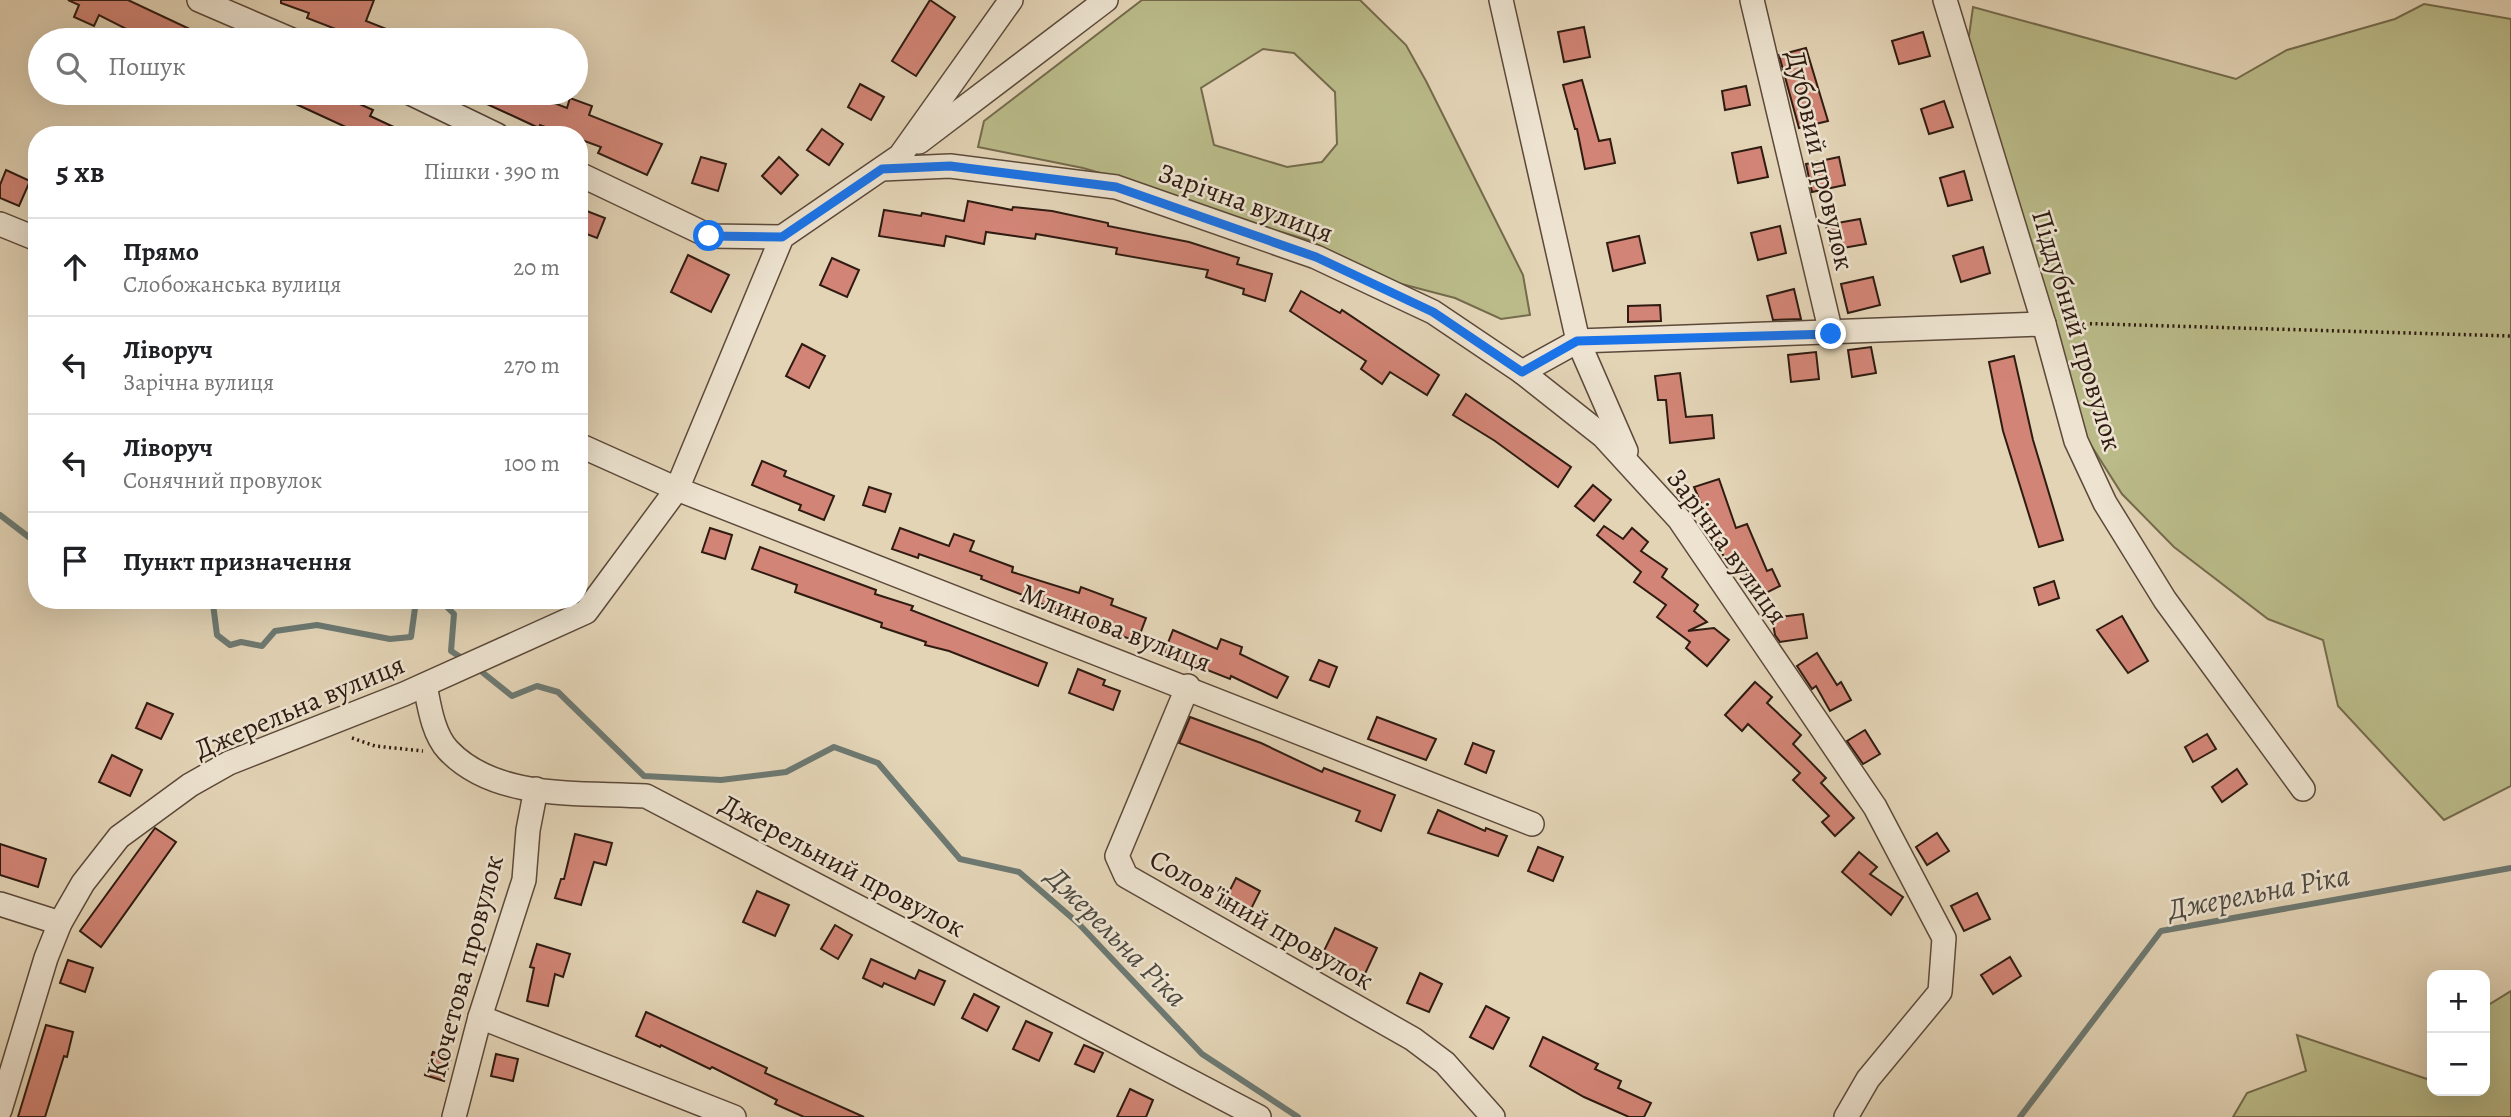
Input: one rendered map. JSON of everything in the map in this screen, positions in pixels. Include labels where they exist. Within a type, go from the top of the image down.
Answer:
[{"type":"street","points":[[199,0],[264,28]]},
{"type":"street","points":[[891,163],[1011,0]]},
{"type":"street","points":[[677,489],[782,237],[891,163],[1106,0]]},
{"type":"street","points":[[1501,0],[1577,341],[1634,470]]},
{"type":"street","name":"Дубовий провулок","points":[[1752,0],[1831,334]]},
{"type":"street","name":"Піддубний провулок","points":[[1945,0],[2044,324],[2076,441],[2105,503],[2165,600],[2303,789]]},
{"type":"street","points":[[435,105],[478,126]]},
{"type":"street","name":"Зарічна вулиця","points":[[891,163],[950,166],[1116,187],[1316,257],[1433,312],[1522,372],[1603,436],[1679,519],[1875,807],[1944,938],[1940,992],[1868,1079],[1846,1117]]},
{"type":"street","points":[[588,178],[709,236],[782,237]]},
{"type":"street","points":[[0,224],[28,235]]},
{"type":"street","points":[[1522,372],[1577,341],[1831,334],[2044,324]]},
{"type":"street","name":"Млинова вулиця","points":[[588,449],[677,489],[1188,686],[1532,824]]},
{"type":"street","name":"Джерельна вулиця","points":[[0,1110],[46,957],[83,883],[119,837],[190,785],[229,763],[433,681],[586,612],[677,489]]},
{"type":"street","name":"Джерельний провулок","points":[[433,681],[431,717],[446,749],[475,770],[504,784],[536,789],[646,796],[1258,1117]]},
{"type":"street","name":"Солов'їний провулок","points":[[1188,686],[1117,856],[1126,876],[1413,1039],[1446,1063],[1493,1117]]},
{"type":"street","name":"Кочетова провулок","points":[[454,1117],[480,1017],[524,880],[528,830],[536,789]]},
{"type":"street","points":[[0,904],[61,923]]},
{"type":"street","points":[[480,1017],[734,1117]]},
{"type":"path","points":[[2068,323],[2511,336]]},
{"type":"path","points":[[320,726],[375,746],[422,751],[446,749]]},
{"type":"green space","points":[[1142,0],[1360,0],[1406,45],[1426,81],[1523,275],[1530,315],[1501,319],[1455,298],[1394,282],[1308,240],[1212,211],[1155,189],[1083,168],[978,147],[984,121]],"holes":[[[1263,49],[1294,53],[1335,92],[1337,144],[1322,162],[1287,167],[1214,145],[1201,88]]]},
{"type":"green space","points":[[2424,4],[2511,19],[2511,786],[2444,820],[2338,706],[2323,640],[2268,619],[2174,547],[2122,494],[2082,431],[1968,43],[1973,7],[2236,79],[2287,50],[2395,19]]},
{"type":"green space","points":[[2511,991],[2511,1117],[2233,1117],[2247,1093],[2306,1071],[2297,1035],[2427,1079],[2427,1096],[2490,1096],[2490,1004]]},
{"type":"building","points":[[68,0],[128,0],[188,28],[124,28],[99,15],[94,26],[74,17],[79,5]]},
{"type":"building","points":[[281,0],[374,0],[366,21],[384,28],[333,28],[307,18],[309,13],[281,3]]},
{"type":"building","points":[[930,0],[955,17],[916,76],[892,61]]},
{"type":"building","points":[[1584,27],[1590,57],[1564,62],[1558,32]]},
{"type":"building","points":[[1923,32],[1930,56],[1899,64],[1892,41]]},
{"type":"building","points":[[1806,48],[1828,121],[1799,128],[1779,55]]},
{"type":"building","points":[[1582,80],[1599,141],[1610,139],[1615,163],[1585,169],[1577,129],[1563,85]]},
{"type":"building","points":[[860,84],[884,97],[871,120],[848,107]]},
{"type":"building","points":[[1746,86],[1750,105],[1725,110],[1722,91]]},
{"type":"building","points":[[1944,101],[1953,127],[1929,134],[1921,109]]},
{"type":"building","points":[[298,105],[362,105],[373,110],[370,116],[392,126],[344,126]]},
{"type":"building","points":[[489,105],[559,105],[567,108],[568,105],[588,105],[592,106],[589,115],[662,144],[647,175],[598,153],[601,147],[588,142],[588,126],[535,126]]},
{"type":"building","points":[[822,129],[843,144],[829,165],[807,150]]},
{"type":"building","points":[[1761,147],[1768,177],[1738,183],[1732,153]]},
{"type":"building","points":[[701,157],[726,164],[718,191],[692,183]]},
{"type":"building","points":[[779,157],[798,175],[781,194],[762,176]]},
{"type":"building","points":[[1839,157],[1845,185],[1812,192],[1806,164]]},
{"type":"building","points":[[6,170],[28,180],[19,206],[0,198],[0,185]]},
{"type":"building","points":[[1964,171],[1972,200],[1948,206],[1940,178]]},
{"type":"building","points":[[968,201],[1012,210],[1013,207],[1052,211],[1108,223],[1108,226],[1189,242],[1239,258],[1237,264],[1272,274],[1265,301],[1243,294],[1244,289],[1206,277],[1208,270],[1116,254],[1117,248],[1036,234],[1035,239],[986,232],[984,244],[946,236],[944,246],[879,236],[884,210],[921,216],[922,213],[964,221]]},
{"type":"building","points":[[588,211],[605,218],[597,238],[588,234]]},
{"type":"building","points":[[1860,219],[1866,244],[1831,250],[1826,225]]},
{"type":"building","points":[[1780,226],[1786,253],[1758,260],[1751,233]]},
{"type":"building","points":[[1639,236],[1645,263],[1613,271],[1607,243]]},
{"type":"building","points":[[1983,247],[1990,273],[1961,282],[1953,256]]},
{"type":"building","points":[[688,255],[729,275],[711,312],[671,292]]},
{"type":"building","points":[[832,258],[859,270],[847,297],[820,285]]},
{"type":"building","points":[[1873,277],[1880,305],[1848,313],[1841,284]]},
{"type":"building","points":[[1794,289],[1801,319],[1773,320],[1767,296]]},
{"type":"building","points":[[1301,291],[1340,313],[1342,310],[1439,375],[1427,395],[1390,372],[1382,384],[1361,369],[1366,361],[1290,311]]},
{"type":"building","points":[[1660,305],[1661,321],[1628,322],[1628,306]]},
{"type":"building","points":[[802,344],[825,356],[809,388],[786,376]]},
{"type":"building","points":[[1871,347],[1876,373],[1852,377],[1848,350]]},
{"type":"building","points":[[1816,352],[1819,379],[1791,382],[1788,355]]},
{"type":"building","points":[[2014,356],[2033,440],[2063,540],[2039,547],[2003,431],[1989,362]]},
{"type":"building","points":[[1680,373],[1686,417],[1712,415],[1714,438],[1670,443],[1666,400],[1658,400],[1655,376]]},
{"type":"building","points":[[1466,394],[1571,467],[1558,487],[1495,441],[1453,415]]},
{"type":"building","points":[[762,461],[786,471],[784,476],[834,496],[824,520],[799,510],[801,505],[752,485]]},
{"type":"building","points":[[1719,479],[1736,528],[1747,524],[1767,571],[1772,569],[1780,586],[1758,597],[1738,557],[1726,562],[1694,487]]},
{"type":"building","points":[[1593,485],[1611,500],[1594,521],[1575,506]]},
{"type":"building","points":[[869,487],[891,494],[885,512],[863,505]]},
{"type":"building","points":[[1604,526],[1623,539],[1632,528],[1648,542],[1641,551],[1667,569],[1662,577],[1698,605],[1694,611],[1707,622],[1688,631],[1714,628],[1729,640],[1707,666],[1686,648],[1690,642],[1657,617],[1666,605],[1634,582],[1641,572],[1597,535]]},
{"type":"building","points":[[710,528],[732,535],[725,559],[702,552]]},
{"type":"building","points":[[900,528],[949,546],[954,534],[974,541],[970,551],[1013,567],[1012,572],[1079,593],[1081,587],[1113,599],[1111,605],[1146,618],[1137,642],[1046,605],[1022,599],[1023,595],[981,579],[982,576],[919,554],[918,558],[892,549]]},
{"type":"building","points":[[760,547],[876,590],[875,594],[913,606],[911,610],[1047,663],[1038,686],[949,651],[925,645],[926,642],[881,627],[882,623],[795,592],[797,585],[752,569]]},
{"type":"building","points":[[2054,581],[2059,598],[2039,605],[2034,588]]},
{"type":"building","points":[[1803,614],[1807,638],[1780,642],[1775,635],[1772,618]]},
{"type":"building","points":[[2122,616],[2148,661],[2128,673],[2097,630]]},
{"type":"building","points":[[1173,630],[1217,649],[1221,639],[1242,647],[1240,654],[1288,677],[1277,698],[1231,676],[1230,679],[1164,653]]},
{"type":"building","points":[[1817,653],[1837,685],[1841,682],[1851,700],[1830,711],[1816,686],[1812,689],[1797,666]]},
{"type":"building","points":[[1319,660],[1337,667],[1329,687],[1310,680]]},
{"type":"building","points":[[1078,669],[1105,680],[1103,685],[1120,691],[1113,710],[1069,693]]},
{"type":"building","points":[[1755,682],[1772,697],[1767,703],[1801,735],[1793,744],[1826,778],[1821,783],[1854,818],[1835,836],[1822,822],[1829,816],[1793,780],[1800,773],[1748,724],[1742,731],[1725,715]]},
{"type":"building","points":[[147,703],[173,714],[161,739],[136,728]]},
{"type":"building","points":[[1190,717],[1261,743],[1322,772],[1324,768],[1395,795],[1381,831],[1356,821],[1360,811],[1179,743]]},
{"type":"building","points":[[1377,717],[1436,739],[1426,760],[1368,739]]},
{"type":"building","points":[[1865,730],[1880,754],[1863,764],[1847,741]]},
{"type":"building","points":[[2207,734],[2216,749],[2193,762],[2185,747]]},
{"type":"building","points":[[1473,743],[1494,751],[1486,773],[1465,764]]},
{"type":"building","points":[[112,755],[142,770],[130,796],[99,782]]},
{"type":"building","points":[[2237,769],[2247,784],[2222,802],[2212,787]]},
{"type":"building","points":[[1438,810],[1485,831],[1486,828],[1507,836],[1498,856],[1428,833]]},
{"type":"building","points":[[155,828],[176,842],[101,947],[80,931]]},
{"type":"building","points":[[1937,833],[1949,851],[1927,865],[1916,847]]},
{"type":"building","points":[[575,834],[612,843],[606,865],[594,862],[581,905],[555,898],[561,879],[564,879]]},
{"type":"building","points":[[0,844],[46,859],[38,887],[0,875]]},
{"type":"building","points":[[1538,847],[1563,857],[1553,881],[1528,871]]},
{"type":"building","points":[[1859,852],[1877,867],[1870,874],[1903,897],[1891,915],[1842,872]]},
{"type":"building","points":[[1236,878],[1260,891],[1245,921],[1221,908]]},
{"type":"building","points":[[757,891],[789,905],[775,936],[743,922]]},
{"type":"building","points":[[1977,893],[1990,919],[1964,931],[1951,906]]},
{"type":"building","points":[[835,925],[852,935],[838,959],[821,949]]},
{"type":"building","points":[[1335,928],[1377,948],[1364,976],[1322,955]]},
{"type":"building","points":[[537,944],[570,954],[563,977],[555,974],[548,1006],[527,1001],[534,968],[530,967]]},
{"type":"building","points":[[2010,957],[2021,976],[1993,994],[1981,975]]},
{"type":"building","points":[[871,959],[915,979],[919,970],[945,981],[934,1005],[884,983],[882,987],[863,978]]},
{"type":"building","points":[[68,960],[93,968],[85,992],[60,983]]},
{"type":"building","points":[[1420,973],[1442,984],[1429,1012],[1407,1003]]},
{"type":"building","points":[[974,994],[999,1007],[987,1031],[962,1018]]},
{"type":"building","points":[[1486,1006],[1509,1018],[1493,1049],[1470,1037]]},
{"type":"building","points":[[646,1012],[767,1068],[765,1073],[864,1117],[804,1117],[775,1104],[777,1100],[712,1067],[710,1069],[636,1036]]},
{"type":"building","points":[[1026,1021],[1052,1033],[1039,1061],[1013,1049]]},
{"type":"building","points":[[46,1025],[73,1032],[67,1057],[64,1056],[45,1117],[18,1117]]},
{"type":"building","points":[[1543,1037],[1598,1064],[1595,1069],[1621,1081],[1618,1088],[1651,1103],[1644,1117],[1629,1117],[1584,1097],[1530,1066]]},
{"type":"building","points":[[1084,1045],[1103,1053],[1094,1072],[1075,1064]]},
{"type":"building","points":[[433,1052],[451,1058],[444,1081],[425,1075]]},
{"type":"building","points":[[496,1054],[518,1059],[513,1081],[491,1076]]},
{"type":"building","points":[[1130,1089],[1153,1100],[1146,1117],[1117,1117]]},
{"type":"waterway","name":"Джерельна Ріка","points":[[0,515],[28,536]]},
{"type":"waterway","name":"Джерельна Ріка","points":[[214,609],[217,635],[230,645],[241,642],[262,646],[275,631],[317,625],[390,639],[411,637],[415,609]]},
{"type":"waterway","name":"Джерельна Ріка","points":[[449,609],[454,614],[451,651],[465,660]]},
{"type":"waterway","name":"Джерельна Ріка","points":[[477,668],[512,696],[537,686],[558,692],[644,776],[721,780],[786,772],[834,747],[878,763],[960,859],[1019,872],[1078,923],[1202,1054],[1298,1117]]},
{"type":"waterway","name":"Джерельна Ріка","points":[[2020,1117],[2161,931],[2511,868]]},
{"type":"route","points":[[709,236],[782,237],[882,169],[950,166],[1116,187],[1316,257],[1433,312],[1522,372],[1577,341],[1831,334]]}]
